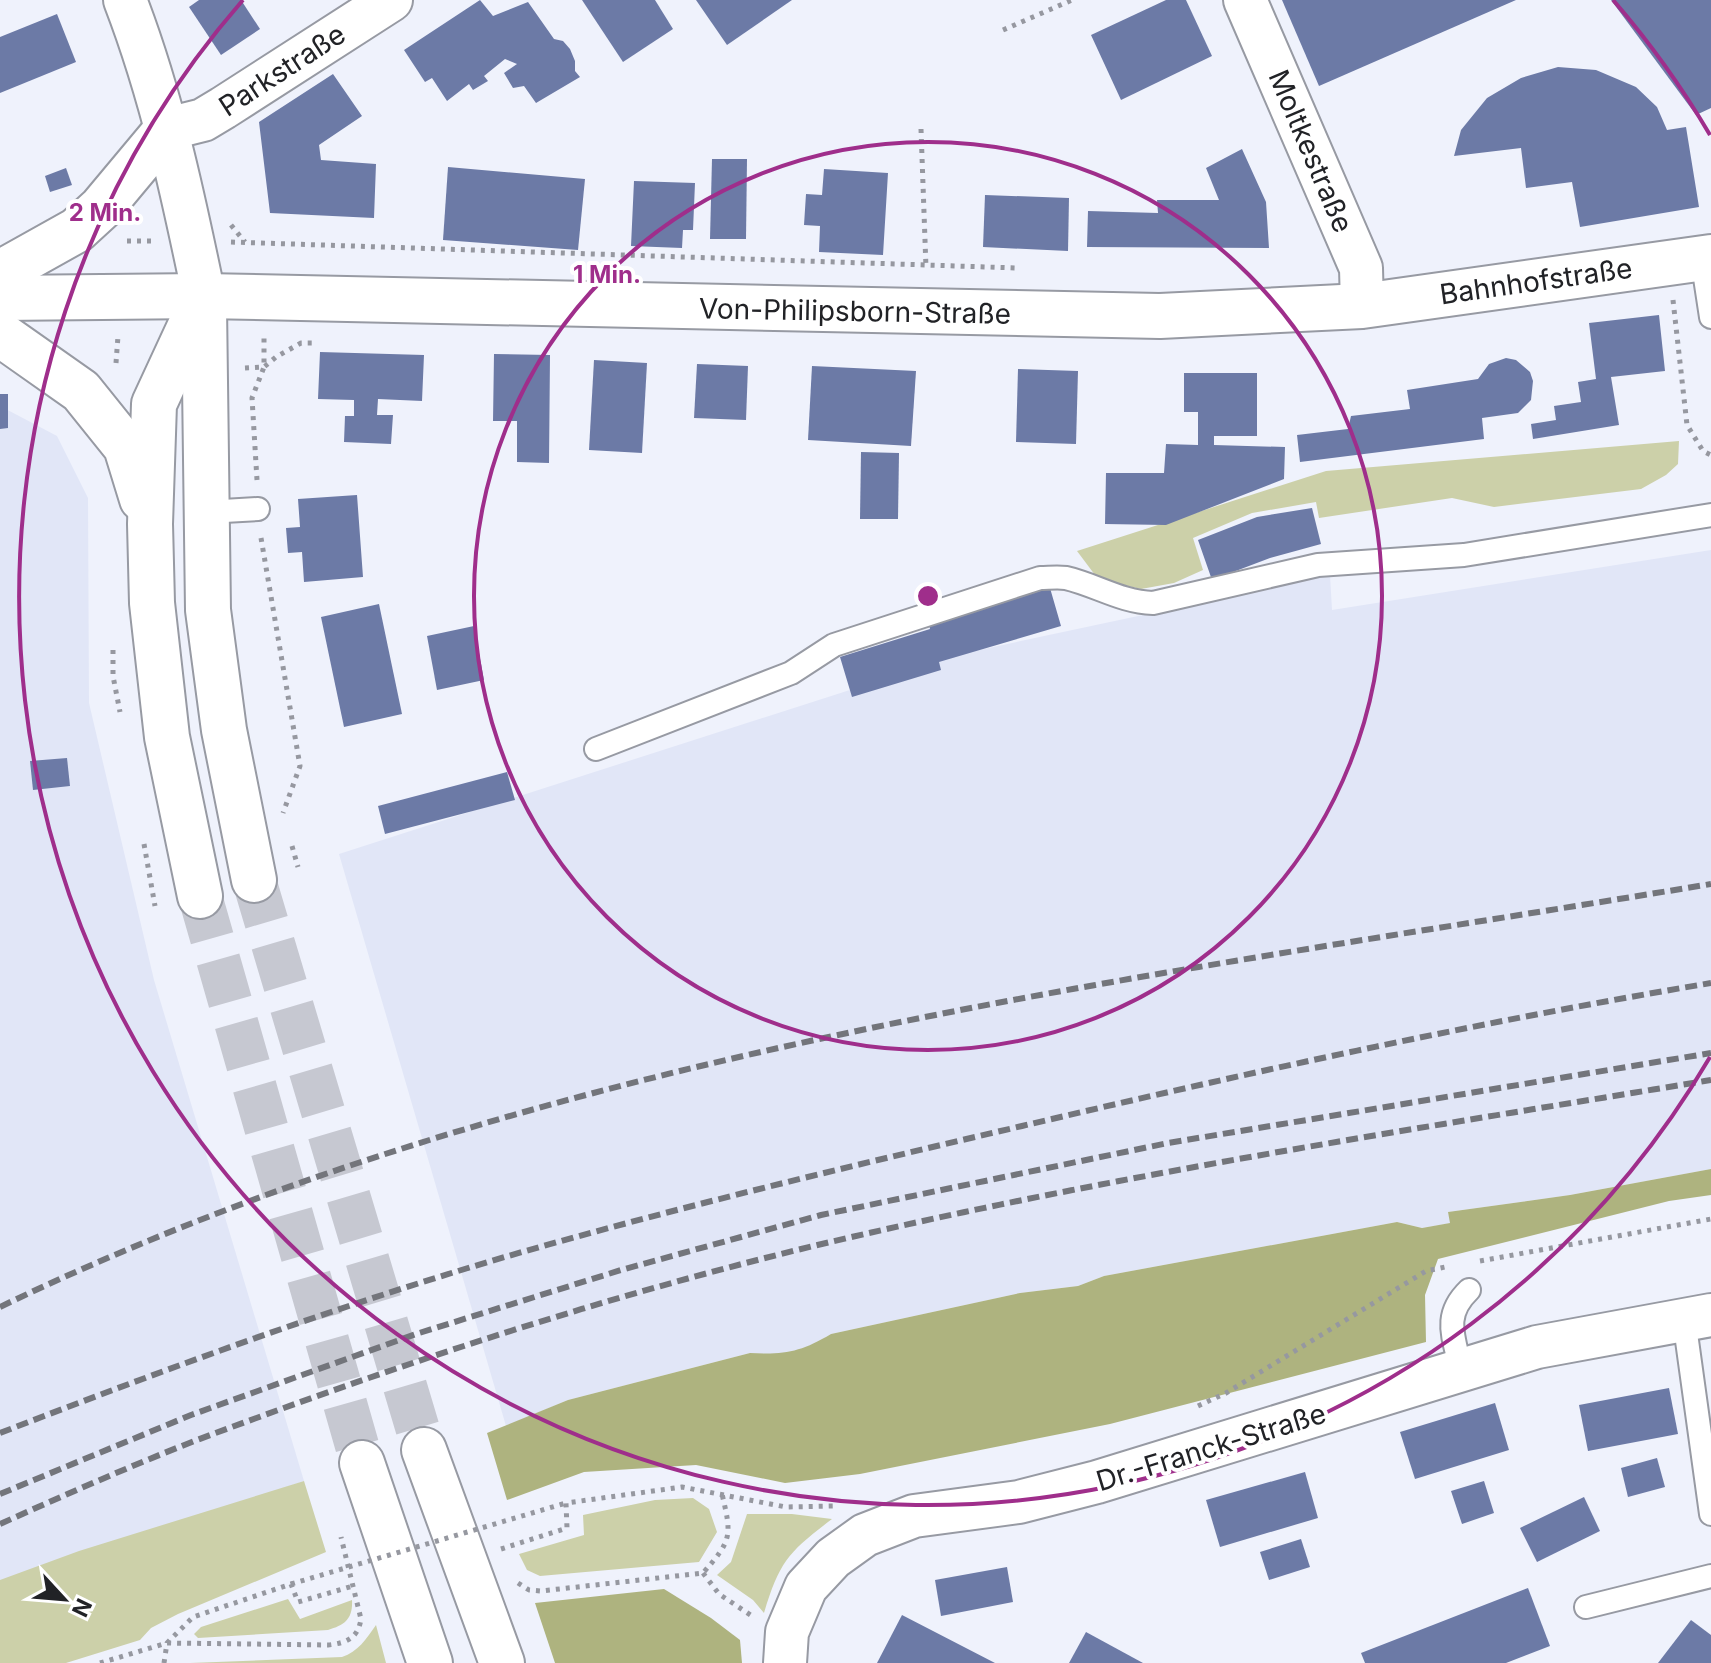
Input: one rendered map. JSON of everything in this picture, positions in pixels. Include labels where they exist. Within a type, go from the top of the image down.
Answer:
[{"type":"main road","points":[[0,273],[85,223],[167,129]]},
{"type":"main road","name":"Bahnhofstraße","points":[[1362,306],[1706,258]]},
{"type":"main road","points":[[204,296],[208,610],[224,730],[254,880]]},
{"type":"main road","points":[[200,896],[167,737],[152,603],[150,524],[154,404],[204,296]]},
{"type":"main road","name":"Von-Philipsborn-Straße","points":[[0,298],[204,296],[1160,316],[1362,306]]},
{"type":"main road","points":[[0,334],[81,391],[126,447],[150,524]]},
{"type":"main road","points":[[424,1450],[502,1663]]},
{"type":"main road","points":[[362,1463],[430,1663]]},
{"type":"street","points":[[125,0],[167,129],[204,296]]},
{"type":"street","name":"Parkstraße","points":[[167,129],[203,120],[391,0]]},
{"type":"street","name":"Moltkestraße","points":[[1245,0],[1361,268],[1362,306]]},
{"type":"street","name":"Dr.-Franck-Straße","points":[[786,1648],[806,1587],[833,1558],[865,1535],[914,1516],[1019,1502],[1097,1482],[1537,1347],[1698,1317]]},
{"type":"lane","points":[[1706,258],[1711,317]]},
{"type":"lane","points":[[206,512],[258,509]]},
{"type":"lane","points":[[596,749],[791,673],[834,645],[1040,578],[1065,578],[1115,596],[1153,603],[1318,565],[1464,555],[1711,515]]},
{"type":"lane","points":[[1461,1370],[1451,1325],[1456,1303],[1469,1290]]},
{"type":"lane","points":[[1698,1317],[1711,1514]]},
{"type":"lane","points":[[1586,1607],[1711,1576]]},
{"type":"path","points":[[1003,30],[1072,0]]},
{"type":"path","points":[[921,129],[928,313]]},
{"type":"path","points":[[246,243],[1021,268]]},
{"type":"path","points":[[1672,295],[1687,425],[1703,451],[1711,455]]},
{"type":"path","points":[[264,367],[252,398],[258,509],[300,766],[283,814]]},
{"type":"path","points":[[291,840],[298,867]]},
{"type":"path","points":[[1469,1262],[1711,1219]]},
{"type":"path","points":[[1185,1411],[1226,1393],[1426,1271],[1454,1265]]},
{"type":"path","points":[[164,1663],[167,1643],[193,1617],[291,1584],[566,1503],[682,1487],[722,1494],[730,1528],[721,1552],[703,1573],[541,1591],[529,1590],[511,1574]]},
{"type":"path","points":[[501,1549],[567,1528],[566,1503]]},
{"type":"path","points":[[100,1663],[167,1643],[340,1644],[351,1640],[359,1630],[361,1619],[339,1530]]},
{"type":"path","points":[[703,1573],[719,1594],[767,1627],[786,1648]]},
{"type":"path","points":[[291,1584],[298,1602],[353,1586]]},
{"type":"shaded area","points":[[0,406],[57,436],[88,498],[89,703],[154,980],[304,1481],[0,1586]]},
{"type":"shaded area","points":[[1711,550],[1711,1169],[1570,1195],[1448,1212],[1451,1223],[1422,1228],[1397,1222],[1104,1276],[1078,1286],[1020,1293],[831,1334],[808,1348],[779,1355],[750,1353],[568,1400],[506,1426],[339,854],[965,653],[1330,575],[1332,610]]},
{"type":"green space","points":[[1679,441],[1678,464],[1641,489],[1494,507],[1452,498],[1319,518],[1316,502],[1252,513],[1193,538],[1203,570],[1174,583],[1141,589],[1098,579],[1077,551],[1326,471]]},
{"type":"green space","points":[[1711,1169],[1711,1195],[1669,1201],[1438,1259],[1425,1295],[1426,1342],[1110,1424],[860,1474],[785,1483],[696,1465],[584,1472],[507,1500],[487,1433],[568,1400],[750,1353],[792,1351],[831,1334],[1020,1293],[1078,1286],[1104,1276],[1397,1222],[1422,1228],[1450,1223],[1448,1212],[1570,1195]]},
{"type":"green space","points":[[304,1481],[326,1552],[178,1614],[151,1628],[140,1640],[66,1663],[0,1663],[0,1580],[79,1551]]},
{"type":"green space","points":[[693,1498],[709,1509],[717,1532],[699,1562],[540,1576],[527,1570],[519,1554],[584,1535],[583,1515],[655,1500]]},
{"type":"green space","points":[[747,1514],[792,1514],[832,1519],[788,1558],[775,1581],[764,1613],[753,1600],[717,1575],[731,1562]]},
{"type":"green space","points":[[664,1589],[740,1640],[742,1663],[555,1663],[535,1603]]},
{"type":"green space","points":[[288,1599],[300,1619],[352,1600],[352,1607],[347,1620],[328,1630],[198,1638],[194,1634],[201,1627]]},
{"type":"green space","points":[[376,1625],[386,1663],[190,1663],[342,1657],[357,1648]]},
{"type":"building","points":[[199,0],[241,0],[260,29],[221,55],[189,7]]},
{"type":"building","points":[[480,0],[493,16],[528,2],[554,39],[563,41],[570,49],[575,71],[580,77],[536,103],[524,86],[513,88],[504,73],[517,64],[505,59],[484,76],[488,81],[473,90],[469,84],[447,101],[432,78],[425,82],[404,50]]},
{"type":"building","points":[[582,0],[655,0],[673,29],[623,62]]},
{"type":"building","points":[[696,0],[792,0],[727,45]]},
{"type":"building","points":[[1166,0],[1186,0],[1212,56],[1121,100],[1091,35]]},
{"type":"building","points":[[1282,0],[1516,0],[1319,86]]},
{"type":"building","points":[[1611,0],[1711,0],[1711,108],[1696,115]]},
{"type":"building","points":[[57,14],[76,62],[0,93],[0,37]]},
{"type":"building","points":[[1558,67],[1596,70],[1636,87],[1657,107],[1667,130],[1686,127],[1699,207],[1580,227],[1572,182],[1526,188],[1521,148],[1454,156],[1461,130],[1487,98],[1521,78]]},
{"type":"building","points":[[333,74],[362,116],[319,145],[321,160],[376,164],[374,218],[270,213],[259,122]]},
{"type":"building","points":[[1242,149],[1266,202],[1269,248],[1087,247],[1088,211],[1158,213],[1157,200],[1219,200],[1206,168]]},
{"type":"building","points":[[712,159],[747,159],[746,239],[710,239]]},
{"type":"building","points":[[448,167],[585,179],[578,250],[443,240]]},
{"type":"building","points":[[66,168],[72,185],[50,192],[45,176]]},
{"type":"building","points":[[824,169],[888,173],[883,255],[819,252],[820,226],[804,225],[806,194],[822,195]]},
{"type":"building","points":[[634,181],[695,183],[693,230],[683,230],[682,248],[631,246]]},
{"type":"building","points":[[985,195],[1069,198],[1068,251],[983,247]]},
{"type":"building","points":[[1659,315],[1665,371],[1611,377],[1619,425],[1533,439],[1531,424],[1556,420],[1554,406],[1581,402],[1578,382],[1596,379],[1589,323]]},
{"type":"building","points":[[320,352],[424,355],[422,401],[378,399],[377,415],[393,415],[391,444],[344,442],[345,416],[354,416],[354,400],[318,399]]},
{"type":"building","points":[[494,354],[550,355],[549,463],[517,462],[517,421],[493,421]]},
{"type":"building","points":[[1506,358],[1516,360],[1530,372],[1533,381],[1531,400],[1518,413],[1482,418],[1484,439],[1300,462],[1297,435],[1348,429],[1351,416],[1410,409],[1407,390],[1478,379],[1489,364]]},
{"type":"building","points":[[594,360],[647,363],[642,453],[589,450]]},
{"type":"building","points":[[697,364],[748,366],[746,420],[694,418]]},
{"type":"building","points":[[812,366],[916,371],[911,446],[808,440]]},
{"type":"building","points":[[1018,369],[1078,371],[1076,444],[1016,442]]},
{"type":"building","points":[[1184,373],[1257,373],[1257,436],[1214,436],[1214,445],[1285,447],[1284,479],[1166,525],[1105,524],[1106,473],[1164,473],[1166,444],[1198,445],[1198,412],[1184,412]]},
{"type":"building","points":[[0,394],[8,394],[8,428],[0,429]]},
{"type":"building","points":[[861,452],[899,453],[898,519],[860,519]]},
{"type":"building","points":[[357,495],[363,577],[304,582],[302,552],[288,553],[286,528],[300,527],[298,499]]},
{"type":"building","points":[[1312,508],[1321,544],[1270,558],[1212,580],[1198,540],[1257,517]]},
{"type":"building","points":[[1050,588],[1061,626],[939,662],[941,670],[852,697],[840,657],[930,629],[929,624]]},
{"type":"building","points":[[379,604],[402,714],[344,727],[321,617]]},
{"type":"building","points":[[474,626],[484,680],[437,690],[427,636]]},
{"type":"building","points":[[67,758],[70,786],[33,790],[30,761]]},
{"type":"building","points":[[507,772],[515,800],[385,834],[378,806]]},
{"type":"building","points":[[1669,1388],[1678,1434],[1588,1451],[1579,1405]]},
{"type":"building","points":[[1495,1403],[1509,1450],[1415,1479],[1400,1432]]},
{"type":"building","points":[[1657,1458],[1665,1487],[1628,1497],[1621,1468]]},
{"type":"building","points":[[1305,1472],[1318,1518],[1220,1547],[1206,1500]]},
{"type":"building","points":[[1484,1481],[1494,1513],[1462,1524],[1451,1491]]},
{"type":"building","points":[[1584,1497],[1600,1531],[1537,1562],[1520,1528]]},
{"type":"building","points":[[1301,1539],[1310,1567],[1269,1580],[1260,1552]]},
{"type":"building","points":[[1007,1567],[1013,1602],[941,1616],[935,1580]]},
{"type":"building","points":[[1528,1588],[1550,1646],[1506,1663],[1365,1663],[1361,1653]]},
{"type":"building","points":[[902,1615],[995,1663],[877,1663]]},
{"type":"building","points":[[1691,1620],[1711,1635],[1711,1663],[1658,1663]]},
{"type":"building","points":[[1086,1632],[1143,1663],[1069,1663]]},
{"type":"tunnel","points":[[254,880],[424,1450]]},
{"type":"tunnel","points":[[200,896],[362,1463]]},
{"type":"railway","points":[[0,1307],[203,1219],[412,1146],[624,1085],[839,1035],[1056,992],[1711,884]]},
{"type":"railway","points":[[0,1433],[324,1314],[522,1252],[646,1218],[1279,1067],[1538,1014],[1711,983]]},
{"type":"railway","points":[[0,1494],[191,1415],[416,1334],[621,1270],[821,1215],[1168,1143],[1711,1053]]},
{"type":"railway","points":[[0,1524],[172,1450],[352,1384],[587,1307],[746,1263],[936,1218],[1156,1174],[1711,1080]]}]
